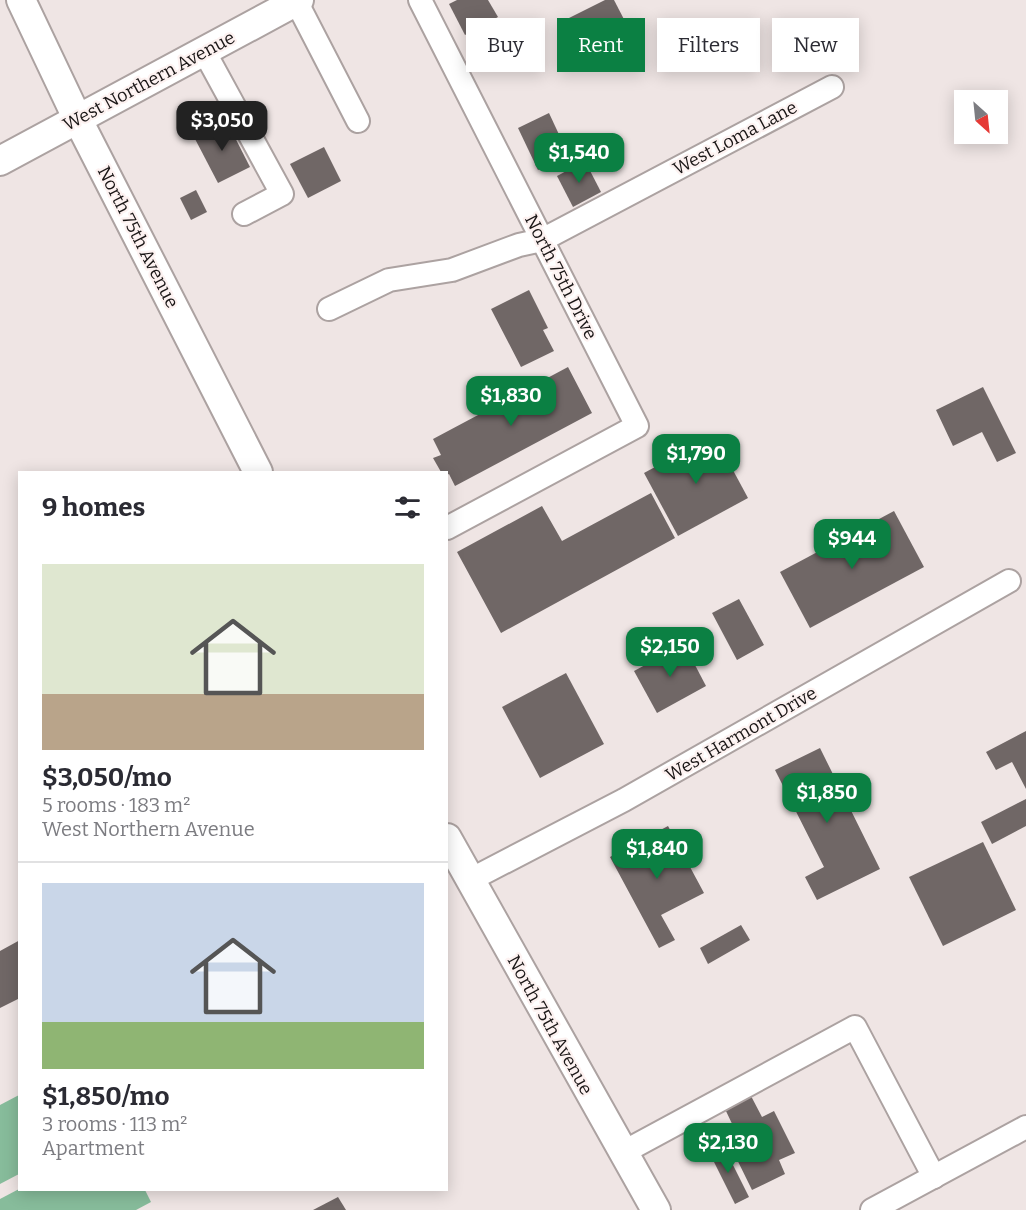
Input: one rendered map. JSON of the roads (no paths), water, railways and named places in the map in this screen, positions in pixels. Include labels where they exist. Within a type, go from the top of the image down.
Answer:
[{"type":"main road","name":"North 75th Avenue","points":[[21,0],[78,120],[257,471]]},
{"type":"main road","name":"West Northern Avenue","points":[[0,162],[297,1]]},
{"type":"main road","name":"North 75th Avenue","points":[[448,840],[656,1210]]},
{"type":"street","name":"North 75th Drive","points":[[420,0],[637,426],[448,527]]},
{"type":"street","points":[[297,1],[358,121]]},
{"type":"street","points":[[204,51],[282,194],[244,214]]},
{"type":"street","name":"West Loma Lane","points":[[329,309],[389,280],[452,270],[519,245],[542,240],[832,87]]},
{"type":"street","name":"West Harmont Drive","points":[[470,880],[624,800],[1009,582]]},
{"type":"street","points":[[622,1153],[855,1027],[934,1177]]},
{"type":"street","points":[[873,1210],[1026,1127]]}]
